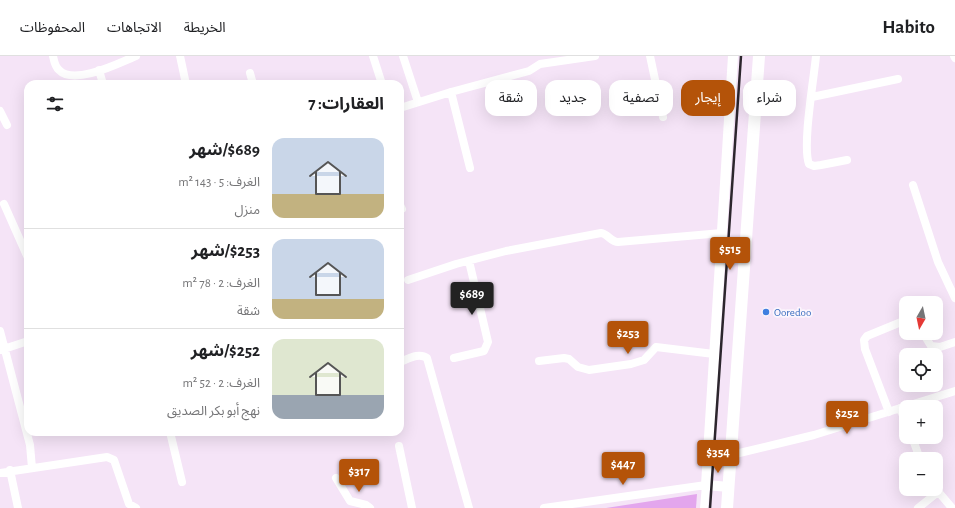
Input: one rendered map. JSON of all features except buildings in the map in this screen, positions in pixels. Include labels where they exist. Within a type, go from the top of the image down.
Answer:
[{"type":"main road","points":[[727,508],[759,56]]},
{"type":"street","points":[[53,56],[56,67],[66,75],[78,76],[136,56]]},
{"type":"street","points":[[180,56],[185,80]]},
{"type":"street","points":[[372,56],[381,80]]},
{"type":"street","points":[[403,56],[418,102]]},
{"type":"street","points":[[404,107],[451,92],[529,71],[539,60],[595,56]]},
{"type":"street","points":[[650,56],[663,117]]},
{"type":"street","points":[[704,508],[733,56]]},
{"type":"street","points":[[816,56],[807,141],[809,164],[814,166],[847,160]]},
{"type":"street","points":[[99,70],[102,80]]},
{"type":"street","points":[[250,73],[252,80]]},
{"type":"street","points":[[812,97],[898,80]]},
{"type":"street","points":[[451,92],[470,168]]},
{"type":"street","points":[[0,111],[7,125]]},
{"type":"street","points":[[913,185],[936,256],[955,298]]},
{"type":"street","points":[[4,204],[24,249]]},
{"type":"street","points":[[408,280],[469,261],[601,233],[605,234],[613,242],[618,242],[722,233]]},
{"type":"street","points":[[454,358],[484,351],[488,342],[469,261]]},
{"type":"street","points":[[888,412],[865,349],[864,340],[867,336],[899,323]]},
{"type":"street","points":[[0,331],[2,349],[24,424]]},
{"type":"street","points":[[927,340],[931,346],[940,347],[955,342]]},
{"type":"street","points":[[2,349],[24,342]]},
{"type":"street","points":[[539,361],[564,358],[569,359],[578,367],[588,370],[631,364],[644,360],[656,347],[714,354]]},
{"type":"street","points":[[404,361],[418,356],[424,356],[427,358],[469,508]]},
{"type":"street","points":[[924,400],[955,390]]},
{"type":"street","points":[[731,455],[793,440],[899,408]]},
{"type":"street","points":[[27,436],[30,445],[32,468]]},
{"type":"street","points":[[171,436],[182,482]]},
{"type":"street","points":[[399,446],[412,508]]},
{"type":"street","points":[[0,473],[10,470],[47,468],[107,457],[114,460],[129,504],[136,508]]},
{"type":"street","points":[[10,470],[18,508]]},
{"type":"street","points":[[336,478],[350,501],[366,504],[370,508]]},
{"type":"street","points":[[544,508],[706,485],[729,487]]},
{"type":"street","points":[[918,508],[931,496]]},
{"type":"street","points":[[942,496],[952,508]]},
{"type":"shaded area","points":[[697,494],[696,508],[606,508]]},
{"type":"railway","points":[[710,508],[741,56]]},
{"type":"place","name":"Ooredoo","points":[[766,312]]}]
